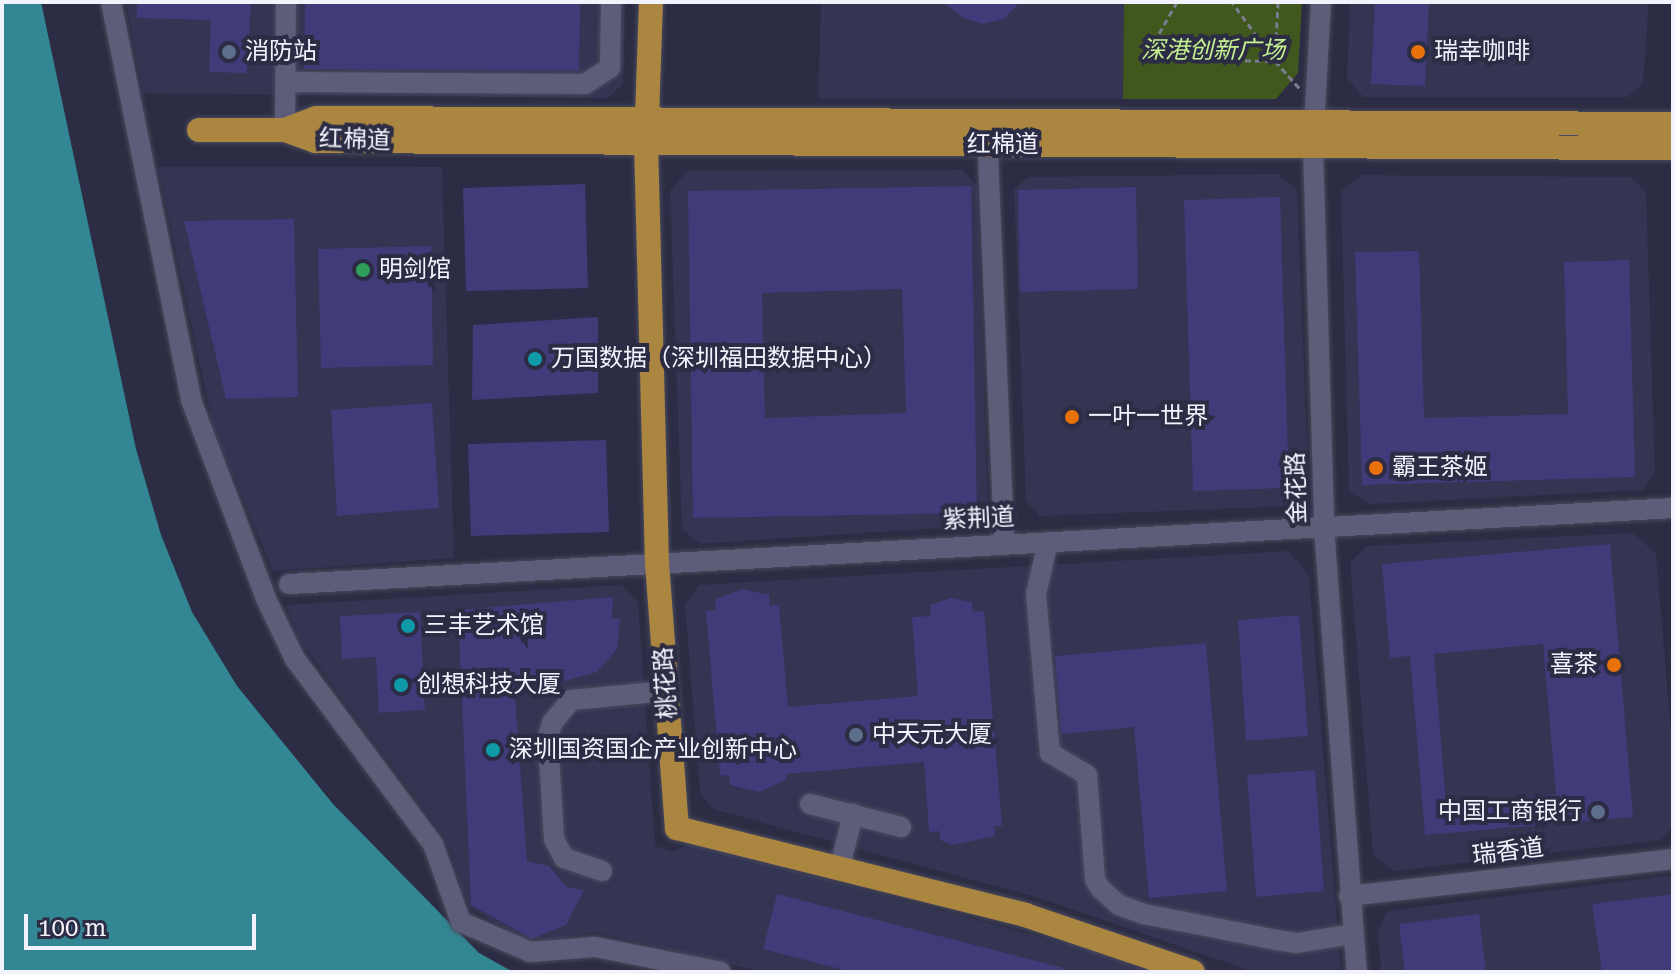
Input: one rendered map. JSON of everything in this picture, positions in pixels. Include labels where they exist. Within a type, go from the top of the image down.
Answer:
[{"type":"main road","name":"桃花路","points":[[651,2],[646,132],[657,563],[677,828],[1025,915],[1193,972]]},
{"type":"main road","name":"红棉道","points":[[285,130],[316,118],[584,121],[646,132]]},
{"type":"main road","name":"红棉道","points":[[285,130],[316,141],[646,132],[987,134],[1314,126],[1673,124]]},
{"type":"main road","name":"红棉道","points":[[1314,126],[1673,148]]},
{"type":"main road","points":[[199,130],[285,130]]},
{"type":"street","points":[[111,2],[191,400],[266,599],[295,659],[433,844],[461,922],[530,952],[595,947],[721,972]]},
{"type":"street","points":[[285,130],[286,2]]},
{"type":"street","points":[[286,82],[585,84],[610,68],[611,2]]},
{"type":"street","name":"金花路","points":[[1321,2],[1314,126],[1324,527],[1357,972]]},
{"type":"street","points":[[584,121],[585,84]]},
{"type":"street","points":[[987,134],[1004,544]]},
{"type":"street","name":"紫荆道","points":[[289,584],[1673,508]]},
{"type":"street","points":[[1048,542],[1036,594],[1050,753],[1087,775],[1095,880],[1101,889],[1119,905],[1144,914],[1277,940],[1297,943],[1353,934]]},
{"type":"street","points":[[602,871],[564,858],[554,839],[548,737],[552,723],[571,700],[667,691]]},
{"type":"street","points":[[810,804],[901,827]]},
{"type":"street","points":[[840,867],[853,814]]},
{"type":"street","name":"瑞香道","points":[[1349,896],[1673,859]]},
{"type":"path","points":[[1177,2],[1145,58],[1275,61]]},
{"type":"path","points":[[1232,2],[1275,61],[1314,126]]},
{"type":"path","points":[[1275,61],[1278,2]]},
{"type":"shaded area","points":[[2,2],[41,2],[136,449],[161,535],[192,612],[237,686],[333,804],[479,953],[513,972],[2,972]]},
{"type":"shaded area","points":[[126,2],[625,2],[623,83],[608,98],[143,93]]},
{"type":"shaded area","points":[[821,2],[1124,2],[1123,99],[818,98]]},
{"type":"shaded area","points":[[1350,2],[1649,2],[1643,83],[1628,97],[1363,97],[1347,78]]},
{"type":"shaded area","points":[[158,167],[442,167],[454,558],[273,571],[213,426]]},
{"type":"shaded area","points":[[962,170],[977,186],[988,512],[970,526],[700,544],[682,529],[670,191],[687,171]]},
{"type":"shaded area","points":[[1278,174],[1297,190],[1309,490],[1299,506],[1040,516],[1026,501],[1014,189],[1029,177]]},
{"type":"shaded area","points":[[1361,175],[1631,177],[1646,192],[1655,473],[1643,490],[1369,504],[1349,491],[1341,191]]},
{"type":"shaded area","points":[[1632,533],[1656,553],[1673,756],[1673,826],[1661,840],[1394,871],[1373,855],[1350,563],[1367,546]]},
{"type":"shaded area","points":[[1289,551],[1309,576],[1341,972],[1254,972],[1039,898],[713,809],[700,793],[685,605],[699,585]]},
{"type":"shaded area","points":[[621,585],[638,602],[655,846],[672,851],[691,844],[1087,949],[1151,972],[763,972],[595,932],[529,944],[468,906],[446,839],[301,642],[286,605]]},
{"type":"shaded area","points":[[1673,875],[1673,972],[1381,972],[1378,931],[1387,911]]},
{"type":"green space","name":"深港创新广场","points":[[1124,2],[1302,2],[1298,73],[1276,99],[1123,99]]},
{"type":"building","points":[[137,2],[251,2],[247,73],[209,72],[211,20],[137,18]]},
{"type":"building","points":[[305,2],[580,2],[579,71],[304,69]]},
{"type":"building","points":[[943,2],[1020,2],[1004,19],[983,24],[963,18]]},
{"type":"building","points":[[1375,2],[1429,2],[1425,86],[1371,84]]},
{"type":"building","points":[[585,184],[588,288],[466,291],[463,188]]},
{"type":"building","points":[[971,186],[977,513],[693,518],[688,191]],"holes":[[[902,289],[906,413],[765,418],[762,293]]]},
{"type":"building","points":[[1136,187],[1138,289],[1020,292],[1018,190]]},
{"type":"building","points":[[1280,197],[1289,488],[1193,491],[1184,200]]},
{"type":"building","points":[[294,219],[298,397],[226,399],[184,221]]},
{"type":"building","points":[[431,246],[433,365],[321,368],[318,249]]},
{"type":"building","points":[[1419,251],[1424,418],[1568,414],[1564,262],[1629,260],[1635,477],[1362,485],[1355,252]]},
{"type":"building","name":"万国数据（深圳福田数据中心）","points":[[598,317],[598,393],[472,400],[473,325]]},
{"type":"building","points":[[432,403],[439,508],[337,516],[331,410]]},
{"type":"building","points":[[606,440],[609,532],[471,536],[468,444]]},
{"type":"building","points":[[1610,544],[1633,817],[1425,835],[1410,656],[1390,658],[1382,564]],"holes":[[[1543,644],[1556,794],[1446,804],[1434,654]]]},
{"type":"building","name":"中天元大厦","points":[[742,589],[769,595],[770,606],[779,605],[788,707],[918,696],[912,617],[931,616],[930,605],[951,598],[972,602],[973,612],[984,611],[1002,826],[994,826],[995,836],[952,845],[940,840],[939,831],[929,832],[924,762],[786,774],[786,780],[759,792],[730,785],[729,775],[720,776],[706,611],[716,610],[715,600]]},
{"type":"building","name":"深圳国资国企产业创新中心","points":[[613,597],[612,619],[620,619],[617,649],[597,672],[561,682],[514,684],[527,861],[549,866],[566,887],[584,890],[566,925],[532,939],[471,905],[458,610]]},
{"type":"building","name":"创想科技大厦","points":[[420,612],[425,710],[379,713],[376,657],[342,659],[340,616]]},
{"type":"building","points":[[1299,615],[1308,736],[1246,741],[1238,620]]},
{"type":"building","points":[[1206,643],[1227,891],[1149,898],[1134,727],[1061,734],[1055,656]]},
{"type":"building","points":[[1315,770],[1324,891],[1256,897],[1247,775]]},
{"type":"building","points":[[777,894],[1063,968],[1063,972],[852,972],[763,949]]},
{"type":"building","points":[[1673,894],[1673,972],[1602,972],[1592,904]]},
{"type":"building","points":[[1479,914],[1486,972],[1405,972],[1399,924]]},
{"type":"place","name":"消防站","points":[[229,52]]},
{"type":"place","name":"瑞幸咖啡","points":[[1418,52]]},
{"type":"place","name":"明剑馆","points":[[363,270]]},
{"type":"place","name":"万国数据（深圳福田数据中心）","points":[[535,359]]},
{"type":"place","name":"一叶一世界","points":[[1072,417]]},
{"type":"place","name":"霸王茶姬","points":[[1376,468]]},
{"type":"place","name":"三丰艺术馆","points":[[408,626]]},
{"type":"place","name":"喜茶","points":[[1614,665]]},
{"type":"place","name":"创想科技大厦","points":[[401,685]]},
{"type":"place","name":"中天元大厦","points":[[856,735]]},
{"type":"place","name":"深圳国资国企产业创新中心","points":[[493,750]]},
{"type":"place","name":"中国工商银行","points":[[1598,812]]}]
